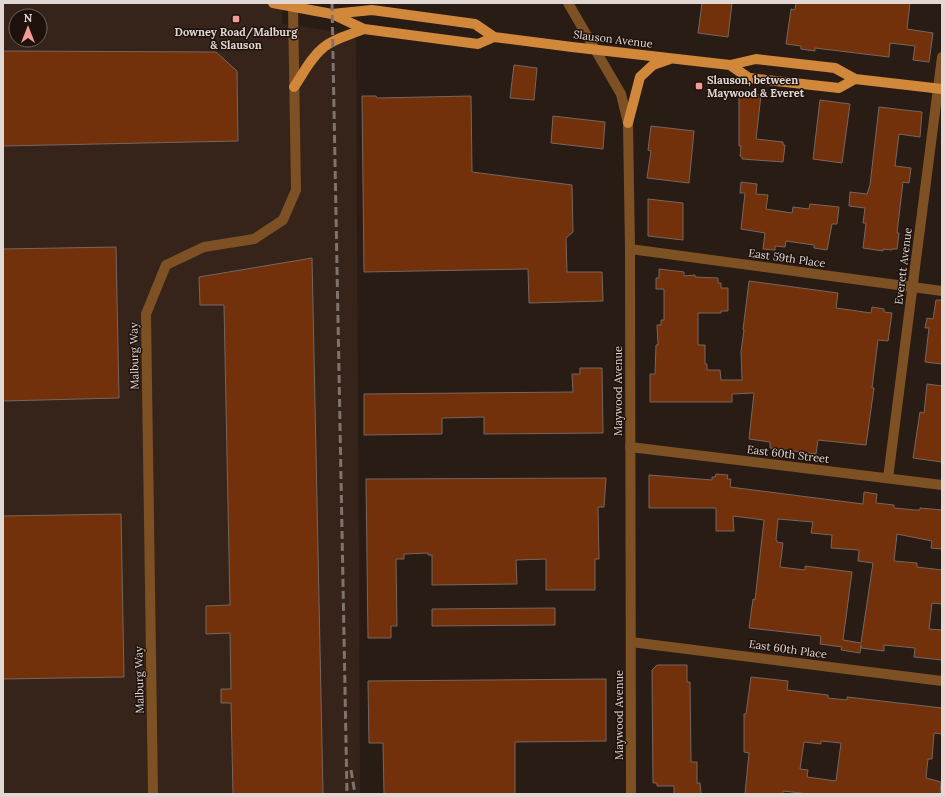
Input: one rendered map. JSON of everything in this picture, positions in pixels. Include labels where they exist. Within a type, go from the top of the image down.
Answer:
[{"type":"main road","name":"Slauson Avenue","points":[[278,4],[332,14],[369,10],[475,24],[494,37],[595,50],[730,65],[756,60],[834,68],[855,79],[940,89]]},
{"type":"main road","name":"Slauson Avenue","points":[[332,14],[364,30],[478,44],[494,37]]},
{"type":"main road","points":[[294,87],[313,58],[323,48],[332,42],[364,30]]},
{"type":"main road","points":[[628,123],[640,77],[653,65],[671,58]]},
{"type":"main road","name":"Slauson Avenue","points":[[730,65],[749,78],[839,88],[855,79]]},
{"type":"street","name":"Maywood Avenue","points":[[568,3],[621,94],[628,123],[630,249],[631,794]]},
{"type":"street","name":"Malburg Way","points":[[153,794],[146,314],[166,265],[204,247],[254,239],[284,220],[296,190],[293,7]]},
{"type":"street","name":"Everett Avenue","points":[[888,478],[912,288],[940,89],[942,57]]},
{"type":"street","name":"East 59th Place","points":[[630,249],[942,291]]},
{"type":"street","name":"East 60th Street","points":[[630,447],[942,485]]},
{"type":"street","name":"East 60th Place","points":[[631,642],[942,681]]},
{"type":"shaded area","points":[[3,3],[282,3],[282,24],[356,34],[360,794],[3,794]]},
{"type":"building","points":[[702,3],[732,3],[728,37],[698,33]]},
{"type":"building","points":[[796,3],[910,3],[907,29],[933,33],[929,62],[913,60],[915,46],[890,43],[889,57],[815,48],[815,51],[801,49],[801,46],[786,44],[791,9],[795,10]]},
{"type":"building","points":[[3,51],[216,52],[237,71],[238,141],[3,146]]},
{"type":"building","points":[[514,65],[537,68],[534,100],[510,98]]},
{"type":"building","points":[[739,92],[761,95],[756,139],[783,142],[783,145],[785,145],[783,162],[742,159],[740,156]]},
{"type":"building","points":[[362,96],[376,96],[377,98],[471,96],[472,172],[572,185],[573,232],[566,238],[567,272],[602,272],[603,301],[529,303],[528,269],[364,272]]},
{"type":"building","points":[[820,100],[850,104],[842,163],[813,159]]},
{"type":"building","points":[[879,107],[922,112],[920,137],[899,134],[895,166],[911,168],[909,183],[903,182],[897,233],[899,233],[897,249],[883,249],[883,251],[863,248],[866,223],[863,223],[865,208],[849,206],[850,192],[867,194],[870,185]]},
{"type":"building","points":[[553,116],[605,122],[603,149],[551,143]]},
{"type":"building","points":[[651,126],[694,131],[689,183],[647,178],[651,151],[648,150]]},
{"type":"building","points":[[741,182],[757,184],[756,194],[768,195],[766,209],[792,213],[793,207],[809,209],[810,204],[839,207],[837,224],[832,224],[827,250],[814,248],[814,245],[786,241],[785,247],[775,246],[775,250],[763,249],[765,233],[741,229],[745,193],[740,193]]},
{"type":"building","points":[[648,199],[683,203],[683,240],[648,236]]},
{"type":"building","points":[[116,247],[119,398],[3,401],[3,249]]},
{"type":"building","points":[[312,258],[323,794],[233,794],[231,703],[221,703],[221,689],[231,689],[230,633],[206,634],[206,606],[230,605],[224,305],[200,305],[199,277]]},
{"type":"building","points":[[659,269],[684,272],[684,276],[695,275],[695,277],[718,278],[718,283],[721,283],[721,288],[728,288],[728,311],[721,311],[721,313],[698,313],[698,345],[705,345],[705,364],[707,364],[707,370],[720,370],[721,380],[742,380],[741,351],[749,281],[838,293],[836,308],[871,313],[872,307],[884,309],[884,312],[892,313],[888,341],[878,340],[872,388],[874,388],[866,445],[818,440],[816,454],[770,448],[770,442],[749,439],[754,393],[732,394],[732,402],[650,402],[650,374],[655,374],[656,345],[658,345],[657,325],[661,325],[661,320],[664,320],[664,289],[656,289],[656,278],[659,278]]},
{"type":"building","points":[[936,300],[942,300],[942,364],[925,362],[929,328],[925,328],[927,318],[933,319]]},
{"type":"building","points":[[580,368],[602,368],[603,433],[484,434],[484,417],[442,418],[442,434],[364,435],[364,394],[573,392],[572,374],[580,374]]},
{"type":"building","points":[[927,384],[942,386],[942,462],[913,458],[920,412],[924,413]]},
{"type":"building","points":[[716,474],[728,475],[727,479],[731,479],[730,487],[863,504],[864,492],[877,494],[876,503],[894,505],[894,508],[942,510],[942,549],[931,548],[932,541],[897,534],[894,561],[917,563],[917,567],[942,570],[942,604],[932,603],[929,629],[942,630],[942,660],[914,657],[915,648],[884,645],[884,651],[861,648],[861,645],[860,653],[841,650],[842,647],[820,644],[821,636],[749,628],[753,599],[755,600],[764,520],[733,516],[734,531],[716,531],[716,508],[649,508],[649,475],[712,480],[712,477],[715,477]],"holes":[[[778,519],[813,522],[811,533],[832,535],[831,548],[859,550],[858,561],[873,563],[861,643],[843,640],[852,572],[805,566],[805,570],[780,567],[783,543],[777,542],[776,540]]]},
{"type":"building","points":[[606,478],[604,507],[598,507],[599,559],[595,559],[595,590],[546,590],[546,559],[516,560],[517,584],[432,585],[432,555],[428,555],[428,553],[404,554],[404,559],[396,559],[397,626],[391,626],[391,638],[368,638],[366,479]]},
{"type":"building","points":[[121,514],[124,677],[3,679],[3,516]]},
{"type":"building","points":[[555,608],[555,625],[432,626],[432,609]]},
{"type":"building","points":[[657,665],[687,665],[687,682],[690,682],[691,762],[697,762],[697,783],[700,783],[701,794],[674,794],[674,786],[657,786],[657,783],[653,783],[652,670]]},
{"type":"building","points":[[751,677],[788,681],[787,690],[828,695],[828,698],[847,700],[847,697],[942,708],[942,734],[934,733],[932,759],[928,759],[926,778],[941,782],[940,794],[809,794],[783,791],[783,794],[745,794],[749,753],[744,752],[744,714],[746,714]],"holes":[[[821,741],[841,743],[836,781],[807,777],[808,770],[800,769],[804,742],[821,744]]]},
{"type":"building","points":[[606,679],[606,741],[515,742],[515,794],[384,794],[383,743],[369,743],[368,681]]},
{"type":"railway","points":[[332,3],[347,794]]},
{"type":"railway","points":[[351,770],[355,794]]},
{"type":"place","name":"Downey Road/Malburg & Slauson","points":[[236,19]]},
{"type":"place","name":"Slauson, between Maywood & Everet","points":[[699,86]]}]
